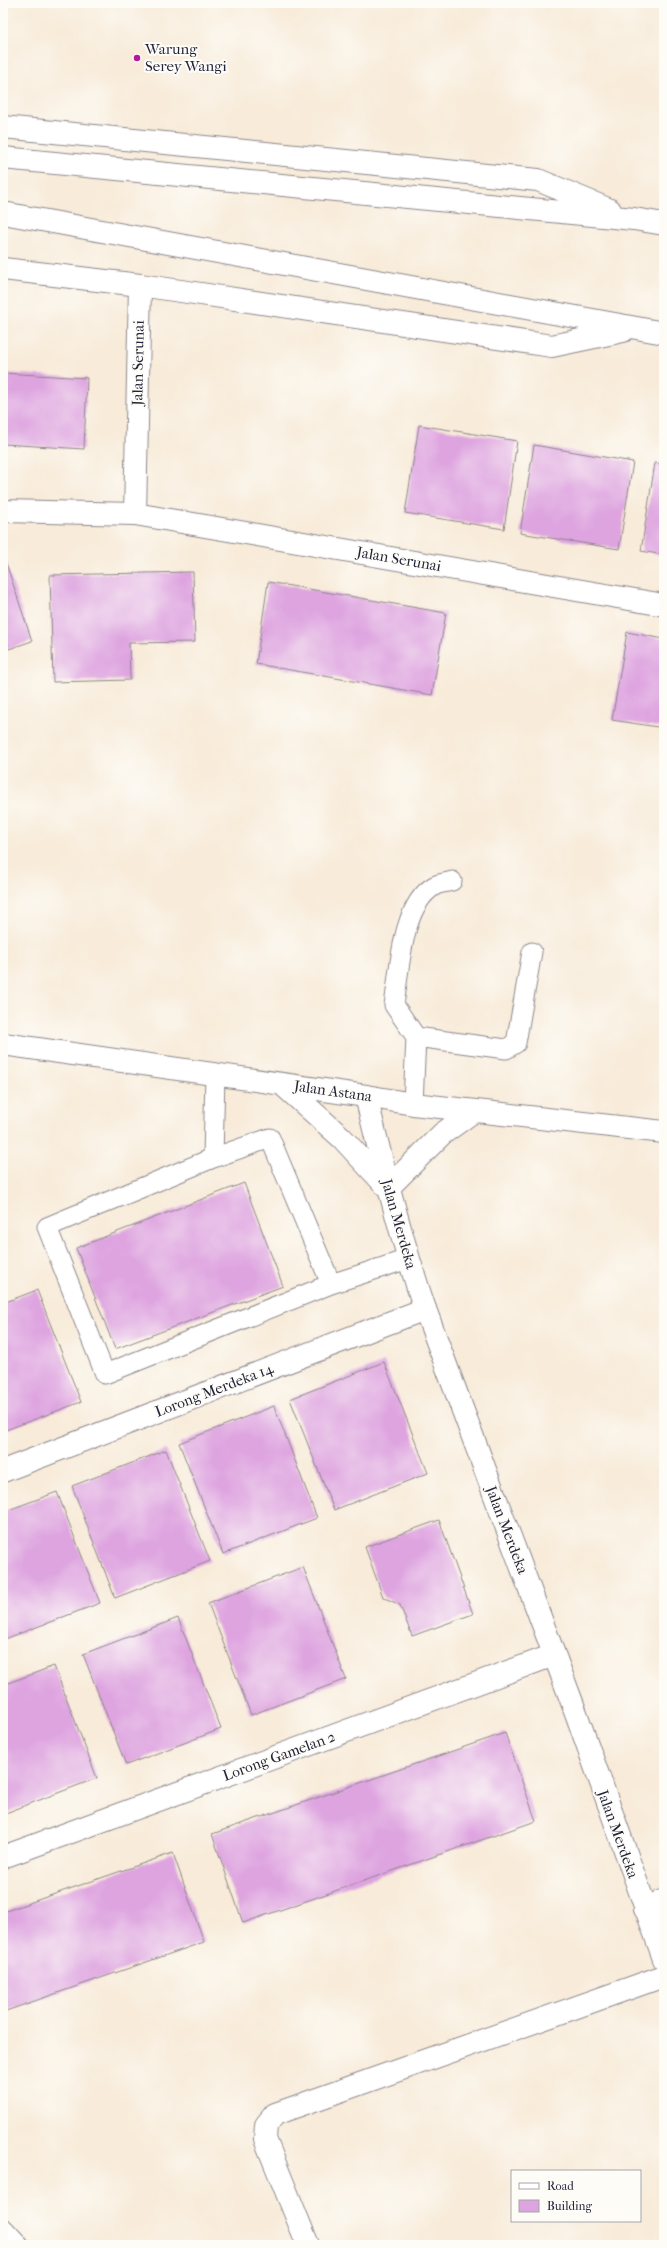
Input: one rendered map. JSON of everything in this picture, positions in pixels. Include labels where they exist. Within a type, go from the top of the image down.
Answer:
[{"type":"main road","points":[[3,127],[538,180],[634,219]]},
{"type":"main road","points":[[3,158],[634,219],[664,224]]},
{"type":"main road","points":[[3,213],[634,329],[664,333]]},
{"type":"main road","points":[[3,269],[140,285],[552,346],[634,329]]},
{"type":"main road","name":"Jalan Serunai","points":[[135,514],[140,285]]},
{"type":"main road","name":"Jalan Serunai","points":[[3,511],[135,514],[664,605]]},
{"type":"main road","name":"Jalan Astana","points":[[3,1044],[413,1104],[664,1132]]},
{"type":"main road","points":[[282,1084],[342,1138],[388,1188],[442,1134],[474,1111]]},
{"type":"main road","name":"Jalan Merdeka","points":[[366,1096],[388,1188],[408,1259],[425,1309],[554,1655],[655,1904],[664,1959]]},
{"type":"main road","name":"Lorong Merdeka 14","points":[[3,1471],[425,1309]]},
{"type":"main road","name":"Lorong Gamelan 2","points":[[3,1857],[554,1655]]},
{"type":"main road","points":[[308,2245],[265,2139],[266,2125],[275,2114],[664,1976]]},
{"type":"main road","points":[[3,2230],[17,2245]]},
{"type":"lane","points":[[413,1104],[416,1037],[394,1005],[408,922],[419,900],[434,886],[452,881]]},
{"type":"lane","points":[[416,1037],[506,1049],[516,1044],[532,952]]},
{"type":"lane","points":[[213,1158],[215,1075]]},
{"type":"lane","points":[[331,1284],[270,1138],[213,1158],[47,1227],[105,1374],[331,1284],[408,1259]]},
{"type":"building","points":[[3,373],[87,378],[84,449],[3,444]]},
{"type":"building","points":[[419,425],[517,441],[504,529],[405,513]]},
{"type":"building","points":[[534,445],[633,462],[619,549],[520,533]]},
{"type":"building","points":[[655,463],[664,465],[664,555],[641,551]]},
{"type":"building","points":[[5,560],[32,641],[3,651],[3,561]]},
{"type":"building","points":[[193,572],[195,642],[129,643],[130,680],[53,682],[50,575]]},
{"type":"building","points":[[268,582],[446,613],[432,695],[256,664]]},
{"type":"building","points":[[627,632],[664,639],[664,728],[612,720]]},
{"type":"building","points":[[244,1183],[283,1286],[115,1349],[76,1248]]},
{"type":"building","points":[[37,1290],[81,1402],[3,1431],[3,1303]]},
{"type":"building","points":[[384,1362],[428,1473],[334,1510],[290,1399]]},
{"type":"building","points":[[274,1406],[317,1518],[223,1554],[179,1443]]},
{"type":"building","points":[[166,1450],[210,1561],[115,1598],[72,1486]]},
{"type":"building","points":[[57,1492],[100,1603],[5,1639],[3,1634],[3,1512]]},
{"type":"building","points":[[439,1520],[473,1614],[412,1636],[400,1605],[383,1597],[365,1547]]},
{"type":"building","points":[[303,1567],[346,1679],[251,1715],[208,1603]]},
{"type":"building","points":[[178,1618],[221,1729],[126,1765],[83,1654]]},
{"type":"building","points":[[54,1666],[97,1778],[3,1814],[3,1685]]},
{"type":"building","points":[[505,1733],[536,1821],[243,1923],[212,1834]]},
{"type":"building","points":[[173,1853],[204,1942],[3,2012],[3,1912]]},
{"type":"place","name":"Warung Serey Wangi","points":[[137,58]]}]
